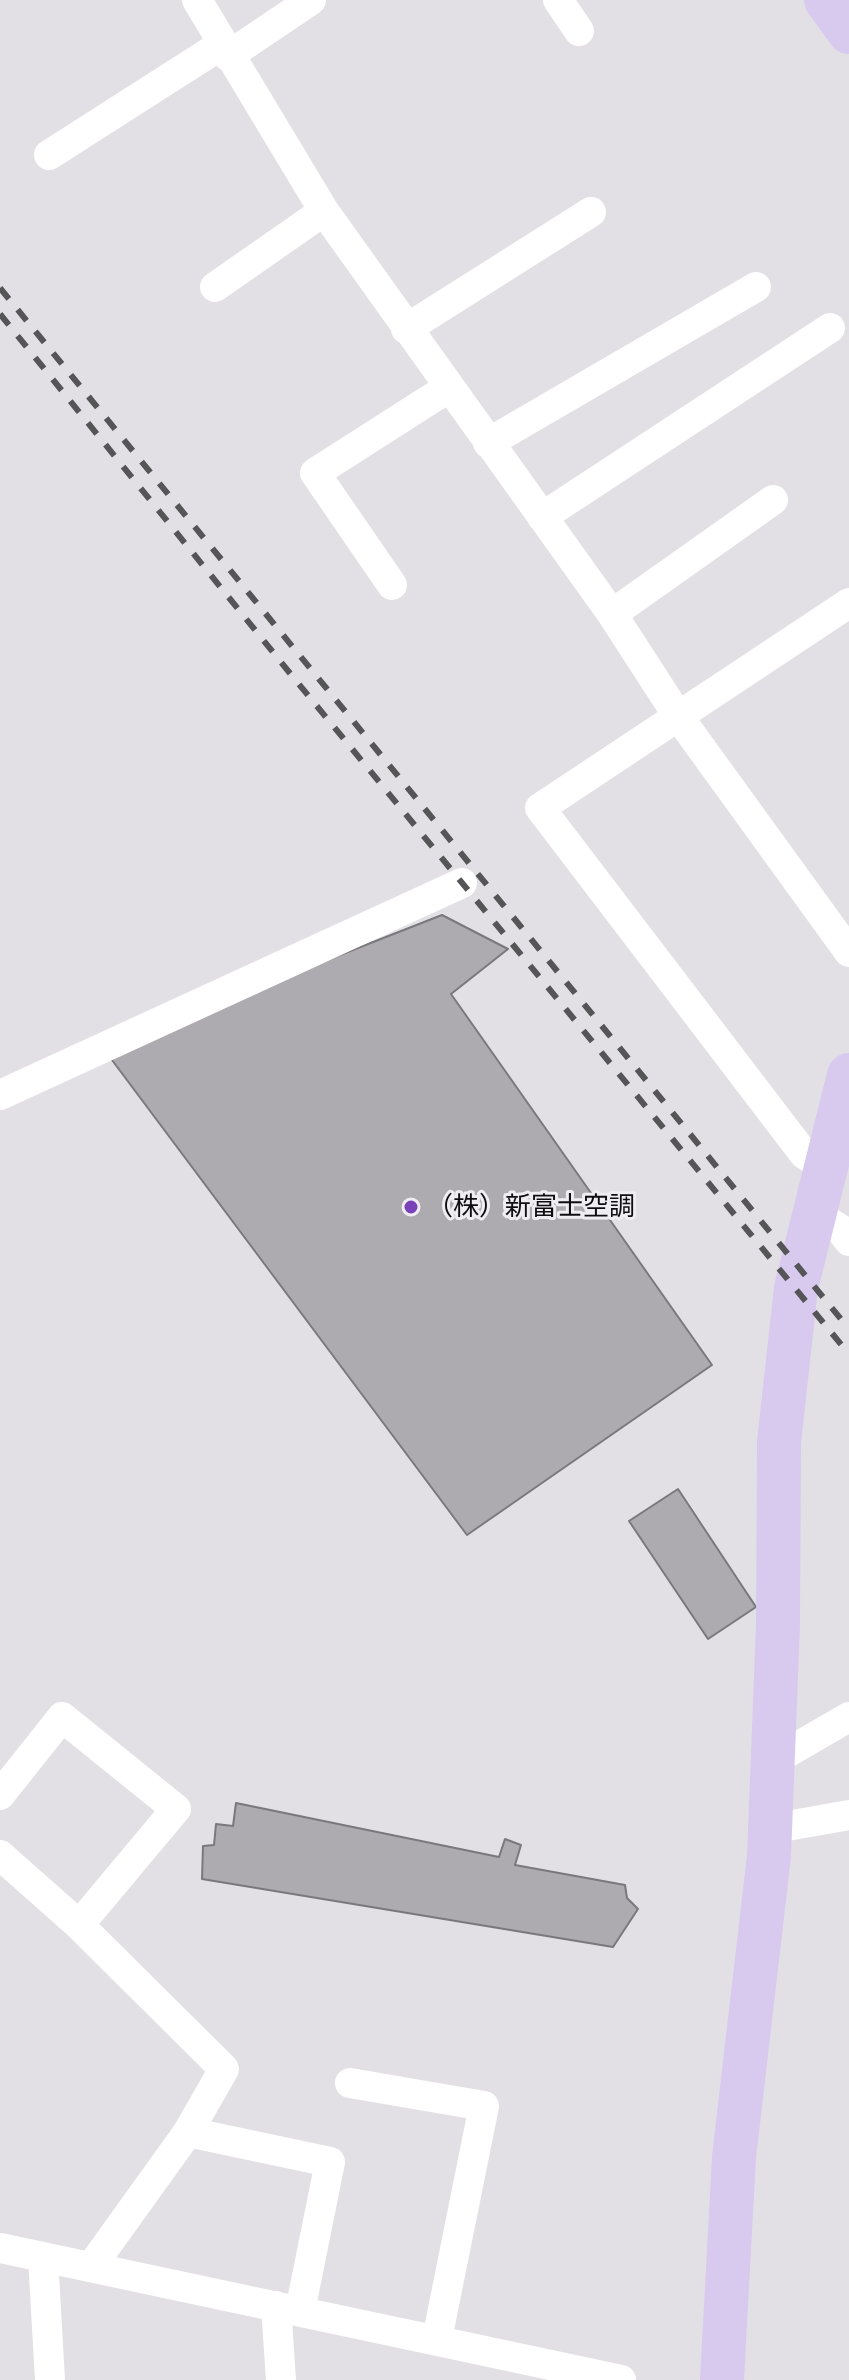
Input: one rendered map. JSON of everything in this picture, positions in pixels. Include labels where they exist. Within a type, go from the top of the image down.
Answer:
[{"type":"main road","points":[[826,0],[849,32]]},
{"type":"main road","points":[[722,2380],[734,2157],[770,1829],[779,1442],[796,1288],[849,1075]]},
{"type":"street","points":[[197,0],[324,211],[612,614],[678,716],[849,952]]},
{"type":"street","points":[[49,155],[311,0]]},
{"type":"street","points":[[558,0],[579,31]]},
{"type":"street","points":[[215,287],[324,211]]},
{"type":"street","points":[[406,329],[591,212]]},
{"type":"street","points":[[488,443],[756,287]]},
{"type":"street","points":[[542,517],[830,328]]},
{"type":"street","points":[[392,585],[315,473],[448,388]]},
{"type":"street","points":[[612,614],[773,500]]},
{"type":"street","points":[[827,1169],[804,1154],[540,808],[849,603]]},
{"type":"street","points":[[0,1095],[462,883]]},
{"type":"street","points":[[816,1214],[840,1229],[849,1241]]},
{"type":"street","points":[[0,1795],[62,1717],[176,1809],[79,1925]]},
{"type":"street","points":[[773,1761],[849,1717]]},
{"type":"street","points":[[770,1829],[849,1815]]},
{"type":"street","points":[[0,1855],[79,1925],[224,2069],[188,2132],[91,2267]]},
{"type":"street","points":[[350,2083],[484,2106],[437,2339]]},
{"type":"street","points":[[188,2132],[330,2162],[288,2309],[281,2380]]},
{"type":"street","points":[[0,2248],[437,2339],[503,2366],[621,2380]]},
{"type":"street","points":[[43,2257],[50,2380]]},
{"type":"building","name":"（株）新富士空調","points":[[442,915],[508,949],[451,994],[712,1365],[467,1535],[103,1048]]},
{"type":"building","points":[[678,1489],[756,1607],[708,1639],[629,1521]]},
{"type":"building","points":[[236,1803],[499,1857],[505,1839],[521,1845],[515,1865],[625,1885],[627,1898],[638,1909],[613,1947],[202,1879],[203,1846],[214,1845],[216,1824],[233,1826]]},
{"type":"railway","points":[[0,288],[849,1329]]},
{"type":"railway","points":[[0,314],[293,677],[849,1354]]},
{"type":"place","name":"（株）新富士空調","points":[[411,1207]]}]
